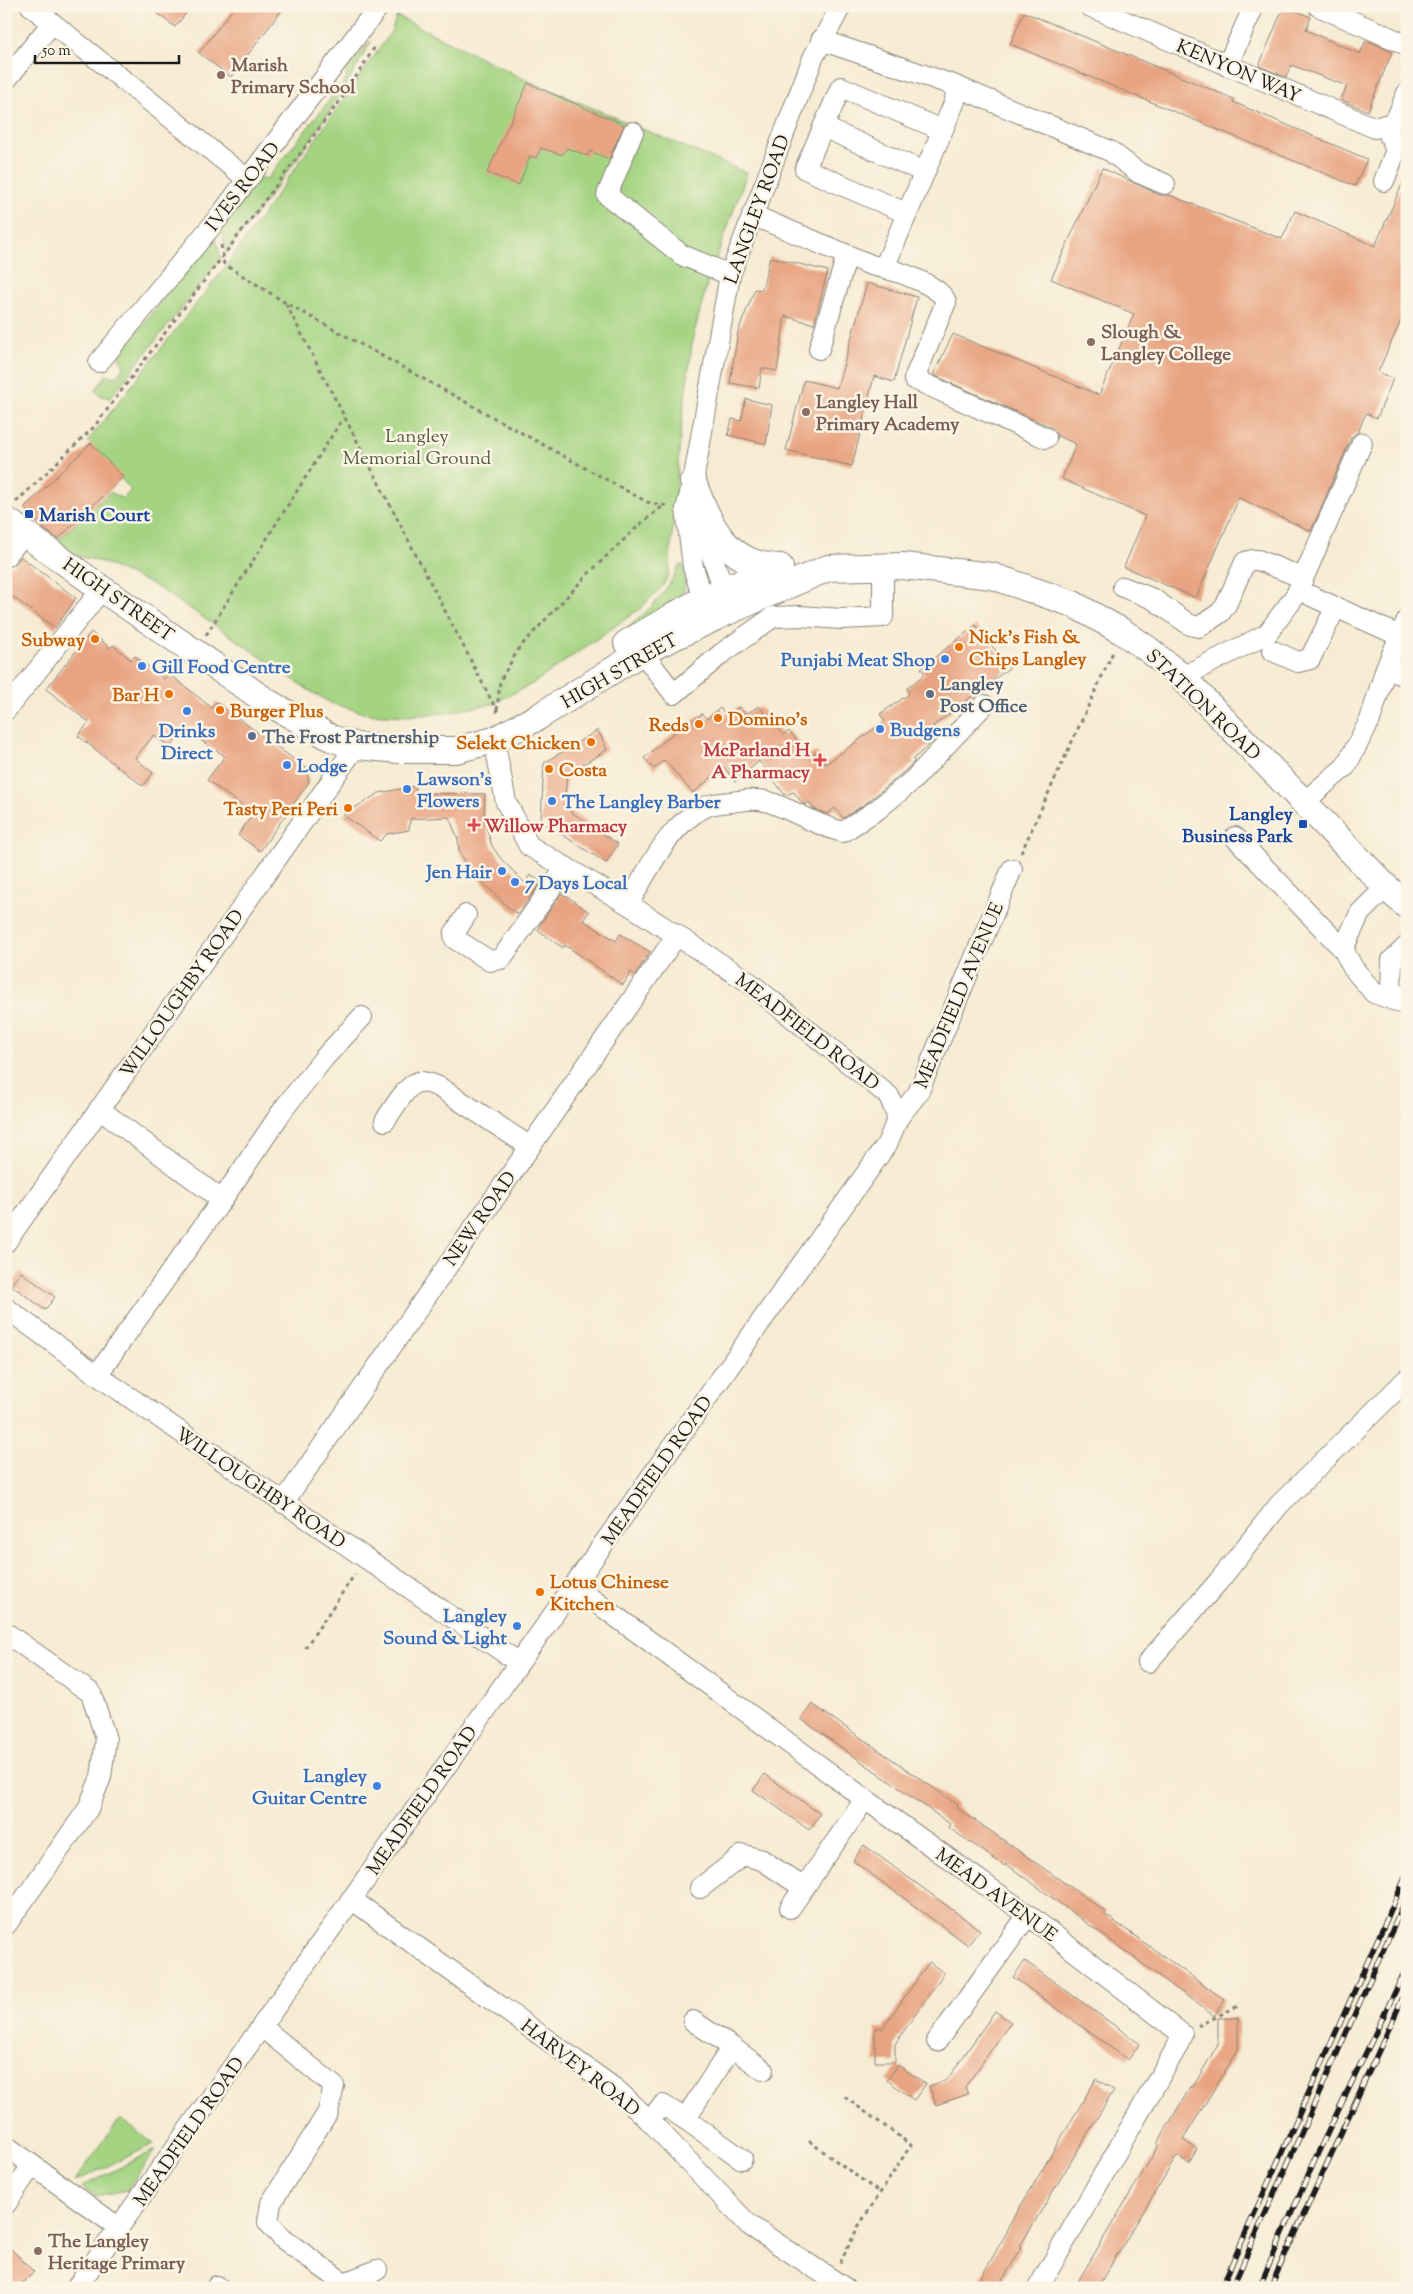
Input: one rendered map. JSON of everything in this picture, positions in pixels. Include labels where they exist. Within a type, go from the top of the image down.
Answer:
[{"type":"main road","points":[[693,482],[705,513],[715,531],[728,547],[744,558],[774,567],[828,568]]},
{"type":"main road","name":"HIGH STREET","points":[[15,519],[102,589],[269,703],[332,738],[356,746],[400,750],[456,750],[499,728],[538,717],[642,652],[718,600]]},
{"type":"main road","name":"STATION ROAD","points":[[718,600],[828,568],[903,566],[992,576],[1073,604],[1123,632],[1182,677],[1386,887],[1407,906]]},
{"type":"main road","points":[[718,600],[774,567]]},
{"type":"main road","name":"HIGH STREET","points":[[538,717],[611,653],[718,600]]},
{"type":"street","name":"IVES ROAD","points":[[108,358],[219,217],[379,6]]},
{"type":"street","name":"LANGLEY ROAD","points":[[718,600],[693,567],[686,509],[693,482],[730,275],[821,40],[841,6]]},
{"type":"street","points":[[1227,66],[1254,6]]},
{"type":"street","points":[[1318,6],[1407,45]]},
{"type":"street","name":"KENYON WAY","points":[[1099,8],[1227,66],[1380,126]]},
{"type":"street","points":[[6,80],[46,13],[247,179]]},
{"type":"street","points":[[821,40],[900,65],[953,85],[1110,151],[1139,173],[1165,184]]},
{"type":"street","points":[[884,268],[955,101],[956,90],[953,85]]},
{"type":"street","points":[[906,213],[805,169],[823,127],[841,87],[942,130]]},
{"type":"street","points":[[1384,181],[1396,150],[1380,126],[1395,122],[1407,93]]},
{"type":"street","points":[[823,127],[924,172]]},
{"type":"street","points":[[633,132],[607,195],[682,255],[730,275]]},
{"type":"street","points":[[752,215],[847,255],[933,287],[946,302],[914,379],[1046,438]]},
{"type":"street","points":[[819,350],[847,255]]},
{"type":"street","points":[[1182,677],[1267,634],[1296,595],[1307,587],[1362,443]]},
{"type":"street","name":"LANGLEY ROAD","points":[[693,482],[696,509],[718,600]]},
{"type":"street","points":[[6,556],[15,519]]},
{"type":"street","points":[[1123,587],[1154,599],[1190,625],[1199,627],[1220,612],[1226,605],[1245,562],[1258,560],[1307,587],[1336,607],[1403,628],[1386,668],[1370,720],[1346,766],[1304,802]]},
{"type":"street","points":[[642,652],[674,694],[721,654],[773,617],[800,616],[842,619],[883,617],[883,567]]},
{"type":"street","points":[[6,710],[102,589]]},
{"type":"street","points":[[1273,651],[1298,662],[1310,659],[1336,607]]},
{"type":"street","points":[[1386,668],[1407,677]]},
{"type":"street","points":[[628,904],[664,845],[688,817],[707,806],[749,799],[767,802],[784,808],[812,823],[843,832],[878,808],[913,780],[984,705]]},
{"type":"street","name":"MEADFIELD ROAD","points":[[76,2288],[518,1662],[888,1144],[898,1118],[889,1096],[750,983],[628,904],[529,846],[506,802],[499,728]]},
{"type":"street","name":"WILLOUGHBY ROAD","points":[[6,1242],[356,746]]},
{"type":"street","points":[[1236,837],[1343,949],[1353,968],[1374,993],[1407,1004]]},
{"type":"street","points":[[466,915],[454,934],[456,939],[490,961],[501,959],[566,868]]},
{"type":"street","name":"MEADFIELD AVENUE","points":[[898,1118],[918,1093],[1012,869]]},
{"type":"street","points":[[1343,949],[1360,913],[1386,887]]},
{"type":"street","name":"NEW ROAD","points":[[284,1502],[677,935]]},
{"type":"street","points":[[1407,946],[1392,960],[1391,989],[1407,1004]]},
{"type":"street","points":[[97,1375],[222,1200],[285,1107],[324,1058],[362,1017]]},
{"type":"street","points":[[385,1121],[411,1085],[417,1082],[424,1082],[438,1087],[530,1146]]},
{"type":"street","points":[[99,1109],[222,1200]]},
{"type":"street","name":"WILLOUGHBY ROAD","points":[[6,1308],[97,1375],[518,1662]]},
{"type":"street","points":[[1148,1662],[1218,1582],[1278,1507],[1407,1379]]},
{"type":"street","name":"MEAD AVENUE","points":[[574,1586],[865,1800],[1028,1915],[1182,2034]]},
{"type":"street","points":[[6,1633],[91,1693],[106,1739],[101,1777],[88,1809],[6,1925]]},
{"type":"street","points":[[790,1908],[865,1800]]},
{"type":"street","points":[[700,1888],[743,1855],[762,1860],[804,1888]]},
{"type":"street","name":"HARVEY ROAD","points":[[351,1899],[617,2090],[649,2120],[749,2225],[839,2284]]},
{"type":"street","points":[[937,2041],[1028,1915]]},
{"type":"street","points":[[693,2020],[763,2070]]},
{"type":"street","points":[[262,2027],[334,2086],[328,2112],[271,2203],[268,2222],[283,2239],[344,2283],[377,2270]]},
{"type":"street","points":[[1038,2288],[1178,2045],[1182,2034]]},
{"type":"street","points":[[684,2119],[732,2047]]},
{"type":"street","points":[[649,2120],[663,2105],[742,2158]]},
{"type":"street","points":[[6,2146],[119,2228]]},
{"type":"street","points":[[6,2204],[32,2165]]},
{"type":"path","points":[[15,519],[94,427],[345,94],[381,37]]},
{"type":"path","points":[[219,217],[224,264],[286,303],[647,502],[686,509]]},
{"type":"path","points":[[286,303],[499,728]]},
{"type":"path","points":[[195,651],[344,418]]},
{"type":"path","points":[[499,728],[500,681],[519,648],[588,574],[637,527],[664,505]]},
{"type":"path","points":[[1012,869],[1123,632]]},
{"type":"path","points":[[305,1648],[365,1558]]},
{"type":"path","points":[[1182,2034],[1238,2006]]},
{"type":"path","points":[[839,2284],[858,2227],[911,2145],[842,2095]]},
{"type":"path","points":[[809,2141],[880,2193]]},
{"type":"green space","name":"Langley Memorial Ground","points":[[397,16],[526,80],[747,173],[707,284],[693,337],[681,428],[669,573],[663,586],[641,608],[534,683],[492,704],[445,713],[406,716],[368,714],[331,703],[310,691],[154,585],[101,562],[70,554],[53,545],[110,492],[123,499],[131,490],[88,441],[230,261],[391,32]]},
{"type":"green space","points":[[371,41],[321,124],[226,254],[221,223],[261,177],[267,179],[347,78],[345,71]]},
{"type":"green space","points":[[214,233],[221,258],[110,398],[101,396],[95,391],[106,375],[116,377],[124,366],[119,358],[122,351]]},
{"type":"green space","points":[[683,565],[684,589],[682,597],[677,604],[651,624],[614,644],[612,641],[642,616],[658,599],[679,566]]},
{"type":"green space","points":[[120,2119],[154,2144],[74,2182]]},
{"type":"green space","points":[[155,2150],[127,2190],[95,2196],[81,2187]]},
{"type":"building","points":[[148,6],[192,6],[175,27]]},
{"type":"building","points":[[235,6],[285,6],[231,77],[199,53]]},
{"type":"building","points":[[1284,6],[1311,17],[1306,30],[1360,54],[1366,40],[1392,52],[1368,111],[1341,100],[1347,86],[1291,65],[1286,77],[1259,66]]},
{"type":"building","points":[[1024,12],[1234,99],[1233,102],[1367,159],[1355,186],[1010,44]]},
{"type":"building","points":[[528,83],[624,125],[609,159],[590,151],[588,156],[567,148],[562,155],[541,148],[536,158],[530,156],[519,185],[487,173]]},
{"type":"building","points":[[1102,168],[1160,195],[1169,195],[1282,239],[1295,211],[1375,246],[1407,173],[1407,307],[1378,372],[1393,379],[1377,418],[1366,413],[1358,432],[1351,438],[1311,531],[1239,498],[1196,598],[1124,567],[1145,516],[1062,479],[1076,444],[1058,436],[1051,427],[933,375],[953,334],[1099,395],[1134,314],[1051,279]]},
{"type":"building","points":[[770,257],[828,271],[814,324],[785,316],[777,371],[762,368],[759,388],[730,383],[738,332],[755,289],[762,290]]},
{"type":"building","points":[[867,283],[917,297],[894,382],[874,376],[852,466],[786,450],[804,380],[837,388]]},
{"type":"building","points":[[746,399],[772,405],[766,444],[728,435],[732,419],[741,421]]},
{"type":"building","points":[[91,443],[123,477],[58,539],[44,529],[24,508]]},
{"type":"building","points":[[21,557],[76,598],[55,628],[6,592],[6,568],[15,564]]},
{"type":"building","points":[[976,625],[1009,668],[933,726],[939,736],[913,759],[914,762],[865,804],[843,818],[835,808],[827,814],[814,809],[809,802],[806,805],[802,803],[794,792],[785,795],[759,761],[735,782],[724,767],[693,793],[664,760],[654,769],[644,758],[684,724],[686,726],[702,714],[707,719],[720,708],[727,715],[739,707],[746,714],[759,706],[783,735],[789,731],[810,755],[816,752],[826,764],[885,721],[880,714],[909,694],[907,688],[925,674],[921,668]]},
{"type":"building","points":[[91,632],[110,648],[113,645],[131,660],[135,656],[164,679],[168,673],[212,708],[216,702],[306,768],[309,782],[260,851],[238,835],[253,814],[207,780],[225,756],[183,729],[170,747],[154,735],[135,758],[153,773],[143,786],[78,736],[89,722],[46,689]]},
{"type":"building","points":[[598,730],[607,750],[567,774],[564,807],[618,844],[606,863],[541,821],[544,763]]},
{"type":"building","points":[[416,786],[415,793],[485,794],[484,814],[492,846],[501,859],[525,883],[530,875],[541,882],[518,914],[510,909],[470,870],[459,851],[458,839],[449,817],[410,819],[409,830],[387,834],[380,841],[343,815],[379,793]]},
{"type":"building","points":[[561,894],[564,894],[589,912],[583,920],[616,941],[620,934],[650,952],[635,975],[631,972],[623,985],[565,945],[563,948],[538,930]]},
{"type":"building","points":[[21,1272],[55,1297],[45,1310],[11,1285]]},
{"type":"building","points":[[812,1704],[958,1805],[956,1807],[1106,1912],[1104,1914],[1225,2000],[1214,2016],[1006,1864],[1005,1866],[948,1827],[950,1824],[801,1719]]},
{"type":"building","points":[[765,1774],[820,1814],[809,1830],[753,1790]]},
{"type":"building","points":[[864,1845],[980,1930],[968,1945],[853,1861]]},
{"type":"building","points":[[1025,1961],[1140,2044],[1128,2060],[1013,1977]]},
{"type":"building","points":[[929,1962],[944,1973],[895,2044],[895,2062],[875,2062],[875,2028],[883,2028]]},
{"type":"building","points":[[995,2011],[1011,2022],[965,2087],[968,2094],[936,2105],[929,2086],[947,2080]]},
{"type":"building","points":[[1218,2018],[1238,2018],[1238,2050],[1183,2140],[1197,2149],[1189,2163],[1177,2156],[1097,2288],[1074,2288],[1159,2145],[1157,2144],[1191,2086],[1193,2087],[1218,2044]]},
{"type":"building","points":[[898,2065],[926,2084],[914,2100],[887,2080]]},
{"type":"building","points":[[1096,2079],[1114,2090],[1020,2246],[1022,2247],[998,2288],[975,2288],[1006,2231]]},
{"type":"building","points":[[6,2244],[34,2272],[18,2288],[14,2288],[6,2279]]},
{"type":"railway","points":[[1221,2288],[1407,1874]]},
{"type":"railway","points":[[1232,2288],[1407,1897]]},
{"type":"railway","points":[[1259,2288],[1315,2159],[1407,1967]]},
{"type":"railway","points":[[1270,2288],[1407,1989]]},
{"type":"place","name":"Marish Primary School","points":[[221,75]]},
{"type":"place","name":"Slough & Langley College","points":[[1091,342]]},
{"type":"place","name":"Langley Hall Primary Academy","points":[[806,412]]},
{"type":"place","name":"Marish Court","points":[[29,514]]},
{"type":"place","name":"Subway","points":[[95,639]]},
{"type":"place","name":"Nick's Fish & Chips Langley","points":[[959,647]]},
{"type":"place","name":"Punjabi Meat Shop","points":[[945,659]]},
{"type":"place","name":"Gill Food Centre","points":[[142,666]]},
{"type":"place","name":"Bar H","points":[[169,694]]},
{"type":"place","name":"Langley Post Office","points":[[930,694]]},
{"type":"place","name":"Burger Plus","points":[[220,710]]},
{"type":"place","name":"Drinks Direct","points":[[187,711]]},
{"type":"place","name":"Domino's","points":[[718,718]]},
{"type":"place","name":"Reds","points":[[699,724]]},
{"type":"place","name":"Budgens","points":[[880,729]]},
{"type":"place","name":"The Frost Partnership","points":[[252,736]]},
{"type":"place","name":"Selekt Chicken","points":[[591,742]]},
{"type":"place","name":"McParland H A Pharmacy","points":[[820,760]]},
{"type":"place","name":"Lodge","points":[[287,765]]},
{"type":"place","name":"Costa","points":[[549,769]]},
{"type":"place","name":"Lawson's Flowers","points":[[407,789]]},
{"type":"place","name":"The Langley Barber","points":[[552,801]]},
{"type":"place","name":"Tasty Peri Peri","points":[[348,808]]},
{"type":"place","name":"Langley Business Park","points":[[1303,824]]},
{"type":"place","name":"Willow Pharmacy","points":[[474,825]]},
{"type":"place","name":"Jen Hair","points":[[502,871]]},
{"type":"place","name":"7 Days Local","points":[[515,882]]},
{"type":"place","name":"Lotus Chinese Kitchen","points":[[540,1592]]},
{"type":"place","name":"Langley Sound & Light","points":[[517,1626]]},
{"type":"place","name":"Langley Guitar Centre","points":[[377,1786]]},
{"type":"place","name":"The Langley Heritage Primary","points":[[38,2251]]}]
